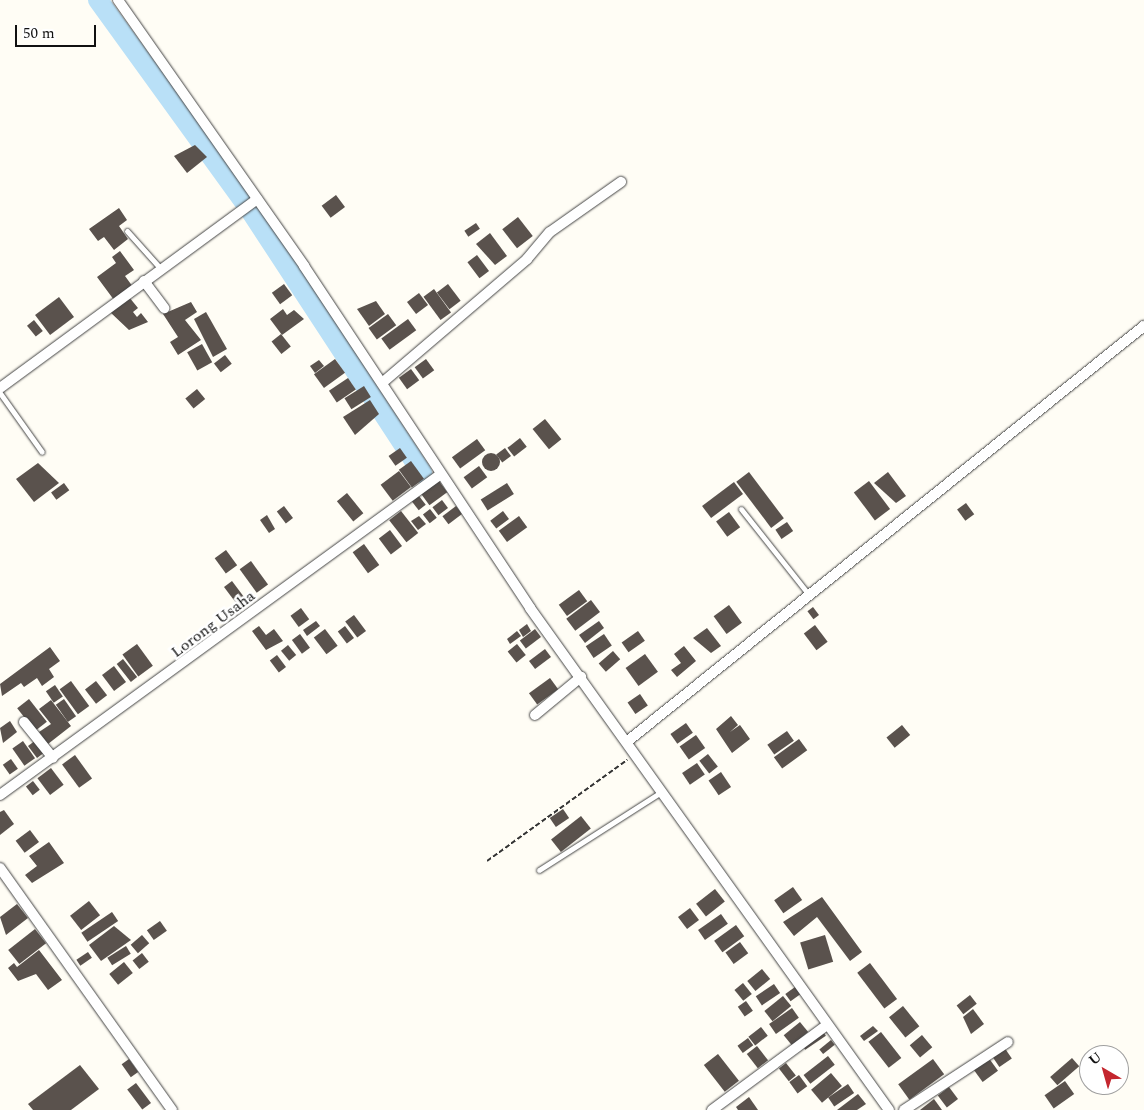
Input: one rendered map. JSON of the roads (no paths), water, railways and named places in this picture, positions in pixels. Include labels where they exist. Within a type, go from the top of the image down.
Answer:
[{"type":"street","points":[[118,0],[254,201],[382,383],[441,474],[581,677],[629,740],[827,1025],[889,1110]]},
{"type":"street","points":[[382,383],[527,259],[550,232],[621,182]]},
{"type":"street","points":[[0,388],[254,201]]},
{"type":"street","points":[[144,281],[164,308]]},
{"type":"street","points":[[629,740],[1144,326]]},
{"type":"street","name":"Lorong Usaha","points":[[0,795],[54,758],[441,474]]},
{"type":"street","points":[[535,715],[581,677]]},
{"type":"street","points":[[24,722],[54,758]]},
{"type":"street","points":[[0,868],[172,1110]]},
{"type":"street","points":[[712,1110],[827,1025]]},
{"type":"street","points":[[904,1110],[1008,1042]]},
{"type":"lane","points":[[127,231],[161,269]]},
{"type":"lane","points":[[0,392],[42,452]]},
{"type":"lane","points":[[741,509],[810,596]]},
{"type":"lane","points":[[539,870],[664,790]]},
{"type":"waterway","points":[[98,0],[248,207],[422,473]]}]
